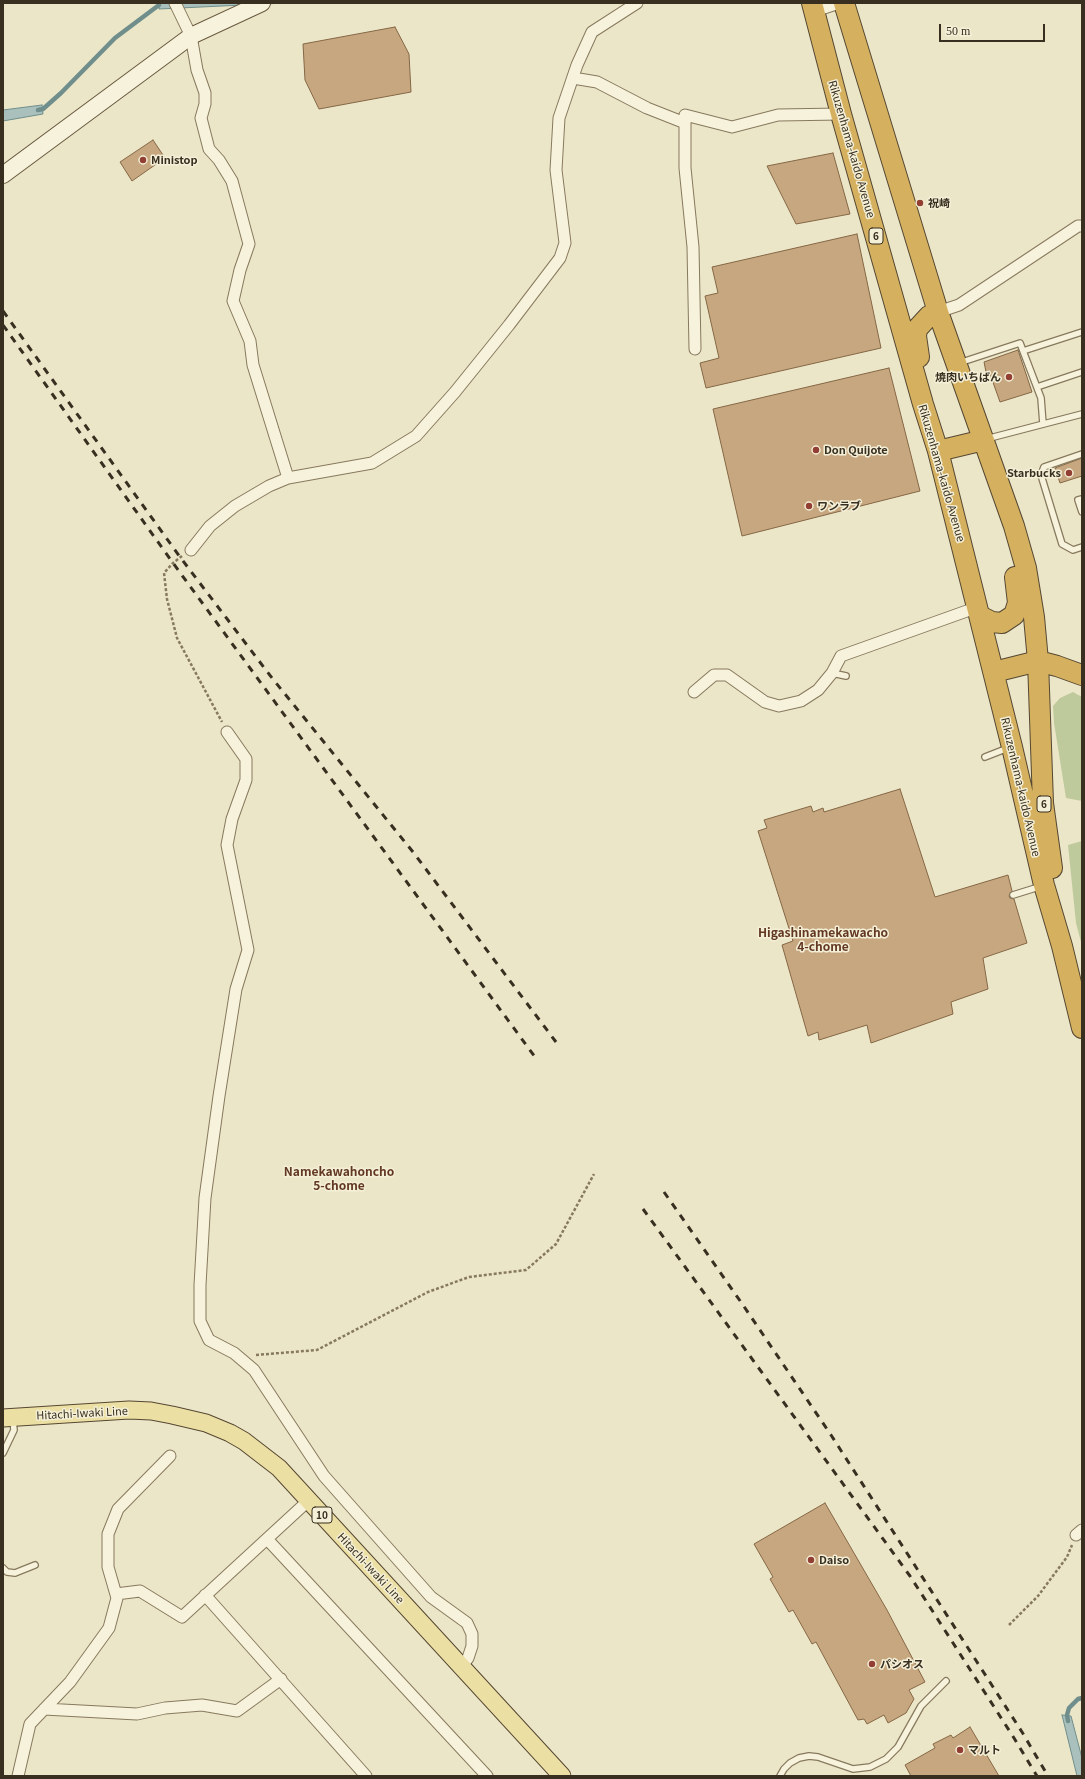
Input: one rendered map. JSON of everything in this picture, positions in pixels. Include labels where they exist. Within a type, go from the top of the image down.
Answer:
[{"type":"highway","name":"Rikuzenhama-kaido Avenue","points":[[844,3],[938,312],[1014,526],[1026,568],[1034,617],[1038,662],[1043,803],[1062,946]]},
{"type":"highway","name":"Rikuzenhama-kaido Avenue","points":[[813,7],[841,114],[923,404],[938,451],[994,672],[1044,885],[1062,946],[1082,1028]]},
{"type":"highway","points":[[923,404],[927,389],[917,351],[917,329],[929,316],[938,312]]},
{"type":"highway","points":[[938,451],[984,440]]},
{"type":"highway","points":[[979,611],[992,622],[1002,623],[1014,615],[1018,603],[1010,552],[1014,526]]},
{"type":"highway","points":[[994,672],[1038,662],[1057,666],[1082,676]]},
{"type":"main road","name":"Hitachi-Iwaki Line","points":[[8,1418],[129,1410],[151,1412],[189,1418],[230,1433],[256,1449],[279,1468],[562,1776]]},
{"type":"street","points":[[175,3],[191,36],[197,70],[206,93],[201,118],[209,149],[219,160],[232,181],[249,244],[240,270],[233,301],[250,340],[253,365],[288,478]]},
{"type":"street","points":[[3,175],[191,36],[262,3]]},
{"type":"street","points":[[191,550],[210,526],[235,506],[269,486],[288,478],[372,463],[416,436],[455,392],[560,258],[565,244],[556,170],[558,118],[592,32],[637,3]]},
{"type":"street","points":[[813,7],[839,3]]},
{"type":"street","points":[[573,78],[597,82],[647,108],[685,123]]},
{"type":"street","points":[[695,349],[693,247],[685,168],[686,115],[732,127],[778,115],[841,114]]},
{"type":"street","points":[[938,312],[959,306],[1071,231],[1082,226]]},
{"type":"street","points":[[694,692],[714,675],[727,675],[765,702],[779,706],[800,701],[818,690],[832,674],[841,656],[979,611]]},
{"type":"street","points":[[228,732],[246,758],[246,780],[232,819],[227,845],[248,950],[236,989],[205,1198],[200,1285],[200,1321],[209,1340],[238,1357],[254,1370],[324,1476],[430,1597],[468,1623],[472,1634],[472,1646],[468,1658],[462,1666]]},
{"type":"street","points":[[18,1776],[30,1724],[70,1682],[109,1628],[117,1598],[108,1567],[108,1534],[118,1509],[170,1456]]},
{"type":"street","points":[[116,1594],[140,1590],[182,1618],[205,1595],[308,1501]]},
{"type":"street","points":[[267,1539],[487,1776]]},
{"type":"street","points":[[205,1595],[366,1776]]},
{"type":"street","points":[[44,1709],[138,1714],[165,1708],[202,1704],[236,1711],[281,1679]]},
{"type":"lane","points":[[1023,351],[1082,332]]},
{"type":"lane","points":[[956,364],[1020,343],[1041,398],[1043,424]]},
{"type":"lane","points":[[1037,387],[1082,372]]},
{"type":"lane","points":[[984,440],[1082,414]]},
{"type":"lane","points":[[1082,454],[1044,467],[1041,475],[1062,544],[1073,550],[1082,547]]},
{"type":"lane","points":[[1082,499],[1078,500],[1082,512]]},
{"type":"lane","points":[[832,674],[846,676]]},
{"type":"lane","points":[[985,757],[1012,747]]},
{"type":"lane","points":[[1013,894],[1044,885]]},
{"type":"lane","points":[[3,1453],[14,1430],[8,1418]]},
{"type":"lane","points":[[3,1568],[7,1572],[15,1574],[35,1565]]},
{"type":"lane","points":[[780,1776],[790,1762],[808,1756],[818,1757],[853,1768],[870,1767],[886,1759],[898,1747],[921,1706],[946,1681]]},
{"type":"path","points":[[191,550],[173,563],[164,573],[167,599],[177,638],[228,732]]},
{"type":"path","points":[[238,1357],[317,1350],[428,1292],[469,1277],[526,1270],[556,1244],[594,1174]]},
{"type":"path","points":[[1009,1625],[1038,1596],[1067,1557],[1079,1533]]},
{"type":"green space","points":[[1073,692],[1082,697],[1082,801],[1066,798],[1054,723],[1053,706],[1060,698]]},
{"type":"green space","points":[[1082,841],[1082,946],[1076,923],[1068,845]]},
{"type":"water","points":[[159,3],[285,3],[159,9]]},
{"type":"water","points":[[42,105],[43,114],[3,121],[3,110]]},
{"type":"water","points":[[1062,1715],[1071,1716],[1082,1758],[1082,1776],[1077,1776]]},
{"type":"building","points":[[395,27],[409,54],[411,92],[319,109],[305,80],[303,44]]},
{"type":"building","name":"Ministop","points":[[153,140],[165,158],[132,181],[120,162]]},
{"type":"building","points":[[833,153],[850,214],[796,224],[767,166]]},
{"type":"building","points":[[857,234],[881,348],[706,388],[700,363],[719,358],[705,296],[718,293],[712,267]]},
{"type":"building","name":"焼肉いちばん","points":[[1018,350],[1032,392],[1000,402],[989,371],[986,372],[984,362]]},
{"type":"building","name":"Don Quijote","points":[[889,368],[920,491],[742,536],[713,409]]},
{"type":"building","name":"Starbucks","points":[[1082,458],[1082,476],[1060,483],[1055,468]]},
{"type":"building","points":[[900,789],[935,897],[1008,875],[1012,891],[1009,896],[1010,898],[1014,899],[1027,943],[983,958],[988,989],[951,1002],[953,1014],[871,1043],[867,1025],[819,1040],[818,1032],[808,1036],[782,945],[793,941],[758,831],[767,828],[764,820],[811,806],[813,812],[823,808],[824,812]]},
{"type":"building","points":[[825,1503],[887,1610],[925,1682],[909,1690],[914,1699],[906,1713],[888,1723],[884,1715],[867,1724],[864,1719],[858,1720],[816,1642],[812,1644],[793,1610],[789,1612],[770,1579],[773,1577],[754,1544]]},
{"type":"building","name":"マルト","points":[[970,1727],[999,1776],[911,1776],[905,1765],[935,1748],[933,1744],[951,1735],[953,1738]]},
{"type":"waterway","points":[[38,110],[43,109],[61,93],[115,38],[159,5]]},
{"type":"waterway","points":[[1068,1721],[1067,1715],[1069,1708],[1078,1699],[1082,1698]]},
{"type":"railway","points":[[3,311],[180,557],[272,678],[413,852],[556,1042]]},
{"type":"railway","points":[[3,325],[173,563],[535,1057]]},
{"type":"railway","points":[[664,1192],[831,1435],[1022,1732],[1048,1776]]},
{"type":"railway","points":[[643,1209],[910,1576],[1037,1776]]},
{"type":"place","name":"Ministop","points":[[143,160]]},
{"type":"place","name":"祝崎","points":[[920,203]]},
{"type":"place","name":"焼肉いちばん","points":[[1009,377]]},
{"type":"place","name":"Don Quijote","points":[[816,450]]},
{"type":"place","name":"Starbucks","points":[[1069,473]]},
{"type":"place","name":"ワンラブ","points":[[809,506]]},
{"type":"place","name":"Daiso","points":[[811,1560]]},
{"type":"place","name":"パシオス","points":[[872,1664]]},
{"type":"place","name":"マルト","points":[[960,1750]]},
{"type":"district","name":"Higashinamekawacho 4-chome","points":[[823,939]]},
{"type":"district","name":"Namekawahoncho 5-chome","points":[[339,1178]]}]
